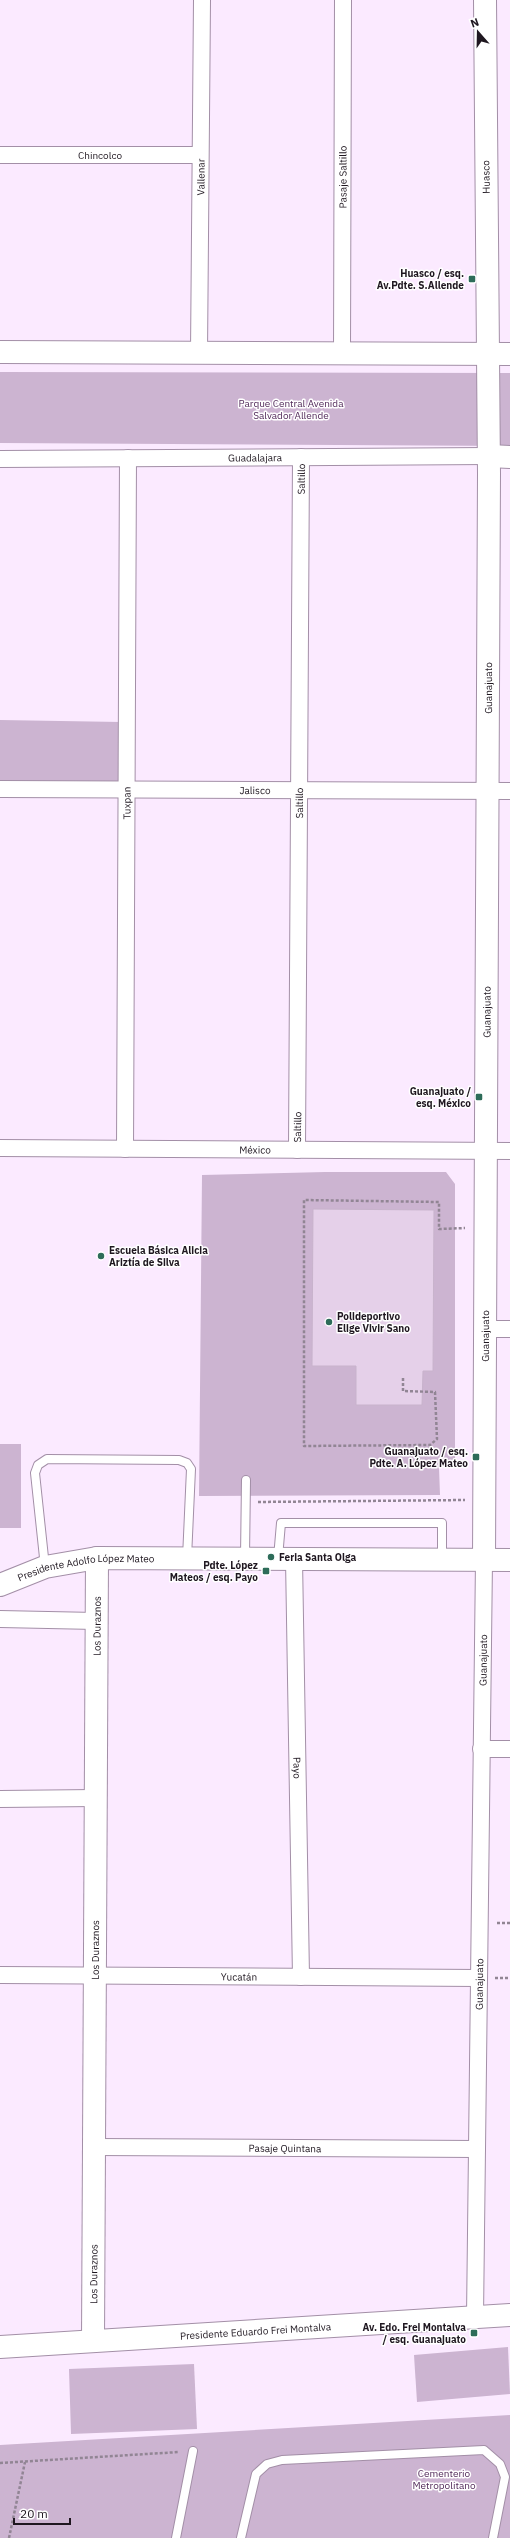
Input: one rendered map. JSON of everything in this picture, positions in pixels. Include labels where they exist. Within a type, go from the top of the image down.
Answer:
[{"type":"street","name":"Vallenar","points":[[198,353],[202,0]]},
{"type":"street","name":"Pasaje Saltillo","points":[[342,354],[343,0]]},
{"type":"street","name":"Huasco","points":[[485,0],[488,355]]},
{"type":"street","name":"Chincolco","points":[[0,155],[200,155]]},
{"type":"street","points":[[0,352],[510,354]]},
{"type":"street","name":"Guanajuato","points":[[475,2317],[484,1560],[488,355]]},
{"type":"street","name":"Saltillo","points":[[297,1150],[301,457]]},
{"type":"street","name":"Guadalajara","points":[[0,459],[510,457]]},
{"type":"street","name":"Tuxpan","points":[[125,1149],[128,458]]},
{"type":"street","name":"Jalisco","points":[[0,789],[510,791]]},
{"type":"street","name":"México","points":[[0,1148],[510,1151]]},
{"type":"street","points":[[485,1329],[510,1329]]},
{"type":"street","name":"Presidente Adolfo López Mateo","points":[[0,1585],[45,1567],[96,1558],[510,1560]]},
{"type":"street","name":"Los Duraznos","points":[[93,2341],[96,1558]]},
{"type":"street","name":"Payo","points":[[286,1559],[301,1977]]},
{"type":"street","points":[[0,1620],[96,1621]]},
{"type":"street","points":[[481,1749],[510,1749]]},
{"type":"street","points":[[0,1799],[95,1798]]},
{"type":"street","name":"Yucatán","points":[[0,1975],[479,1978]]},
{"type":"street","name":"Pasaje Quintana","points":[[94,2147],[477,2149]]},
{"type":"street","name":"Presidente Eduardo Frei Montalva","points":[[0,2346],[510,2315]]},
{"type":"lane","points":[[45,1567],[35,1473],[38,1465],[47,1459],[179,1460],[187,1463],[191,1469],[187,1559]]},
{"type":"lane","points":[[245,1559],[246,1480]]},
{"type":"lane","points":[[286,1559],[281,1523],[442,1523],[442,1560]]},
{"type":"lane","points":[[241,2538],[256,2474],[267,2464],[282,2460],[484,2450],[500,2464],[505,2477],[493,2538]]},
{"type":"lane","points":[[176,2538],[193,2451]]},
{"type":"path","points":[[403,1378],[403,1391],[435,1392],[437,1439],[430,1445],[304,1446],[304,1200],[439,1202],[439,1229],[472,1228]]},
{"type":"path","points":[[245,1502],[470,1500]]},
{"type":"path","points":[[0,2463],[193,2451]]},
{"type":"path","points":[[9,2538],[25,2462]]},
{"type":"green space","name":"Parque Central Avenida Salvador Allende","points":[[0,372],[510,373],[510,446],[0,443]]},
{"type":"green space","points":[[0,720],[121,722],[119,784],[0,781]]},
{"type":"green space","name":"Polideportivo Elige Vivir Sano","points":[[325,1172],[446,1172],[455,1184],[455,1466],[439,1467],[440,1495],[199,1496],[202,1175]]},
{"type":"green space","points":[[0,1444],[21,1444],[21,1528],[0,1528]]},
{"type":"green space","points":[[508,2347],[510,2394],[417,2402],[414,2355]]},
{"type":"green space","points":[[194,2364],[197,2429],[71,2434],[69,2369]]},
{"type":"green space","name":"Cementerio Metropolitano","points":[[510,2415],[510,2538],[0,2538],[0,2445]]},
{"type":"building","points":[[313,1209],[434,1210],[433,1371],[423,1371],[422,1405],[356,1405],[356,1366],[312,1366]]},
{"type":"place","name":"Huasco / esq. Av.Pdte. S.Allende","points":[[472,279]]},
{"type":"place","name":"Guanajuato / esq. México","points":[[479,1097]]},
{"type":"place","name":"Escuela Básica Alicia Ariztía de Silva","points":[[101,1256]]},
{"type":"place","name":"Polideportivo Elige Vivir Sano","points":[[329,1322]]},
{"type":"place","name":"Guanajuato / esq. Pdte. A. López Mateo","points":[[476,1457]]},
{"type":"place","name":"Feria Santa Olga","points":[[271,1557]]},
{"type":"place","name":"Pdte. López Mateos / esq. Payo","points":[[266,1571]]},
{"type":"place","name":"Av. Edo. Frei Montalva / esq. Guanajuato","points":[[474,2333]]}]
